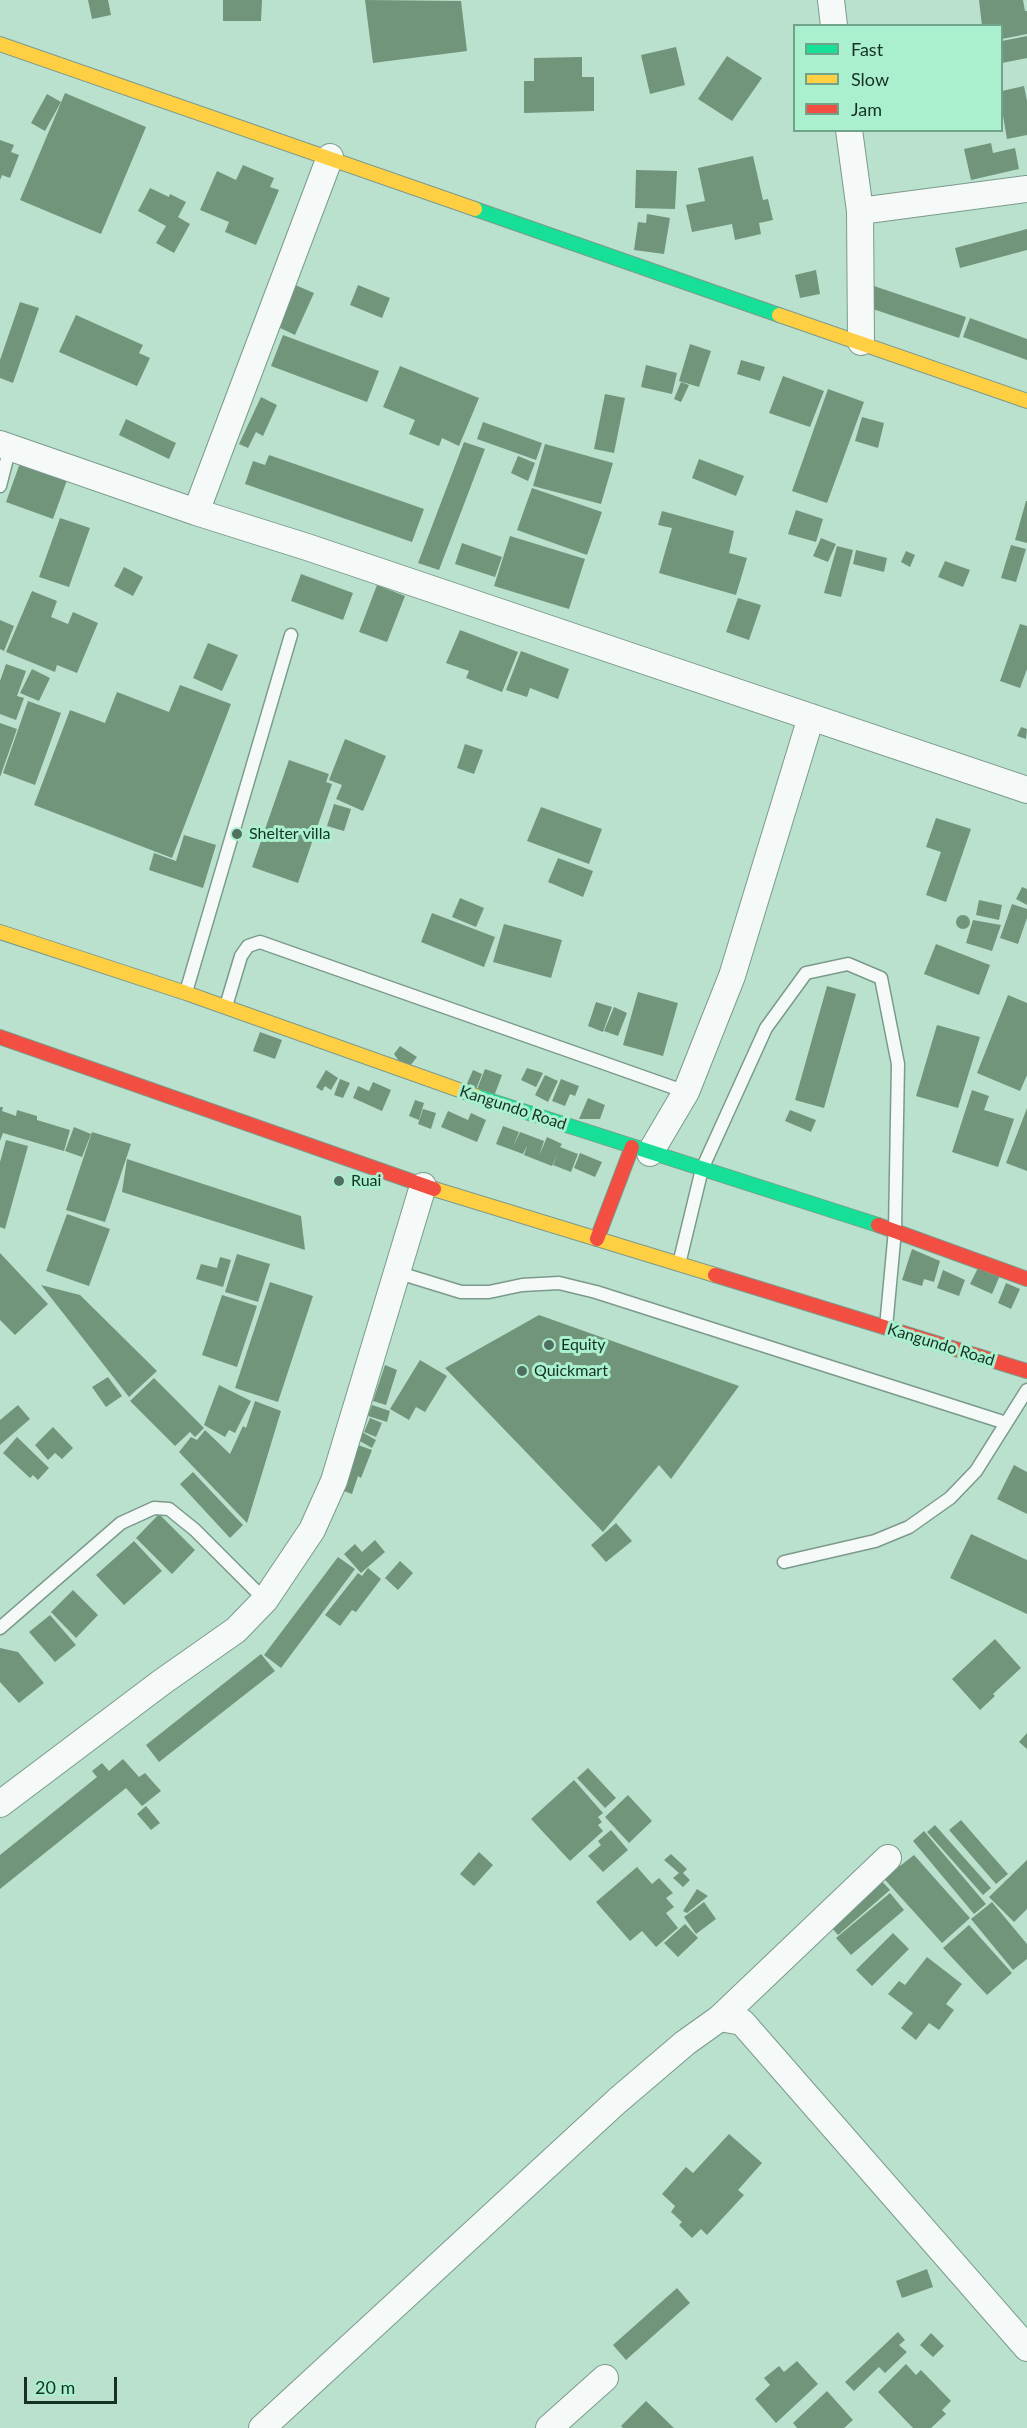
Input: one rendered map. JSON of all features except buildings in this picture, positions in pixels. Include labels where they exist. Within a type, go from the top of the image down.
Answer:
[{"type":"main road","points":[[0,44],[1027,400]]},
{"type":"main road","name":"Kangundo Road","points":[[0,932],[186,993],[424,1079],[895,1230],[1027,1279]]},
{"type":"main road","name":"Kangundo Road","points":[[0,1037],[423,1186],[1027,1371]]},
{"type":"main road","points":[[597,1239],[641,1150]]},
{"type":"street","points":[[831,0],[834,24]]},
{"type":"street","points":[[849,132],[860,211],[861,342]]},
{"type":"street","points":[[196,512],[330,157]]},
{"type":"street","points":[[860,211],[1027,189]]},
{"type":"street","points":[[5,445],[196,512],[318,550],[1027,790]]},
{"type":"street","points":[[641,1150],[686,1092],[732,976],[811,717]]},
{"type":"street","points":[[0,1804],[162,1682],[236,1630],[265,1600],[312,1530],[334,1481],[423,1186]]},
{"type":"street","points":[[266,2427],[617,2101],[686,2043],[720,2018],[888,1858]]},
{"type":"street","points":[[720,2018],[742,2022],[1027,2348]]},
{"type":"street","points":[[549,2428],[605,2378]]},
{"type":"lane","points":[[0,486],[5,445]]},
{"type":"lane","points":[[186,993],[291,635]]},
{"type":"lane","points":[[225,1007],[241,956],[248,946],[260,942],[686,1092]]},
{"type":"lane","points":[[679,1265],[702,1169],[766,1028],[806,973],[848,964],[881,978],[898,1064],[895,1230],[886,1328]]},
{"type":"lane","points":[[396,1272],[460,1292],[489,1292],[522,1285],[559,1283],[596,1292],[1006,1423]]},
{"type":"lane","points":[[784,1562],[875,1541],[909,1527],[950,1498],[976,1471],[1027,1390]]},
{"type":"lane","points":[[0,1628],[121,1523],[154,1508],[169,1509],[195,1530],[265,1600]]},
{"type":"traffic: fast","points":[[475,209],[779,315]]},
{"type":"traffic: fast","points":[[476,1096],[878,1225]]},
{"type":"traffic: slow","points":[[0,44],[475,209]]},
{"type":"traffic: slow","points":[[779,315],[1027,401]]},
{"type":"traffic: slow","points":[[0,932],[186,993],[476,1096]]},
{"type":"traffic: slow","points":[[434,1189],[715,1275]]},
{"type":"traffic: jam","points":[[0,1037],[434,1189]]},
{"type":"traffic: jam","points":[[597,1239],[632,1147]]},
{"type":"traffic: jam","points":[[878,1225],[1027,1279]]},
{"type":"traffic: jam","points":[[715,1275],[1027,1371]]},
{"type":"place","name":"Shelter villa","points":[[237,834]]},
{"type":"place","name":"Ruai","points":[[339,1181]]},
{"type":"place","name":"Equity","points":[[549,1345]]},
{"type":"place","name":"Quickmart","points":[[522,1371]]}]
